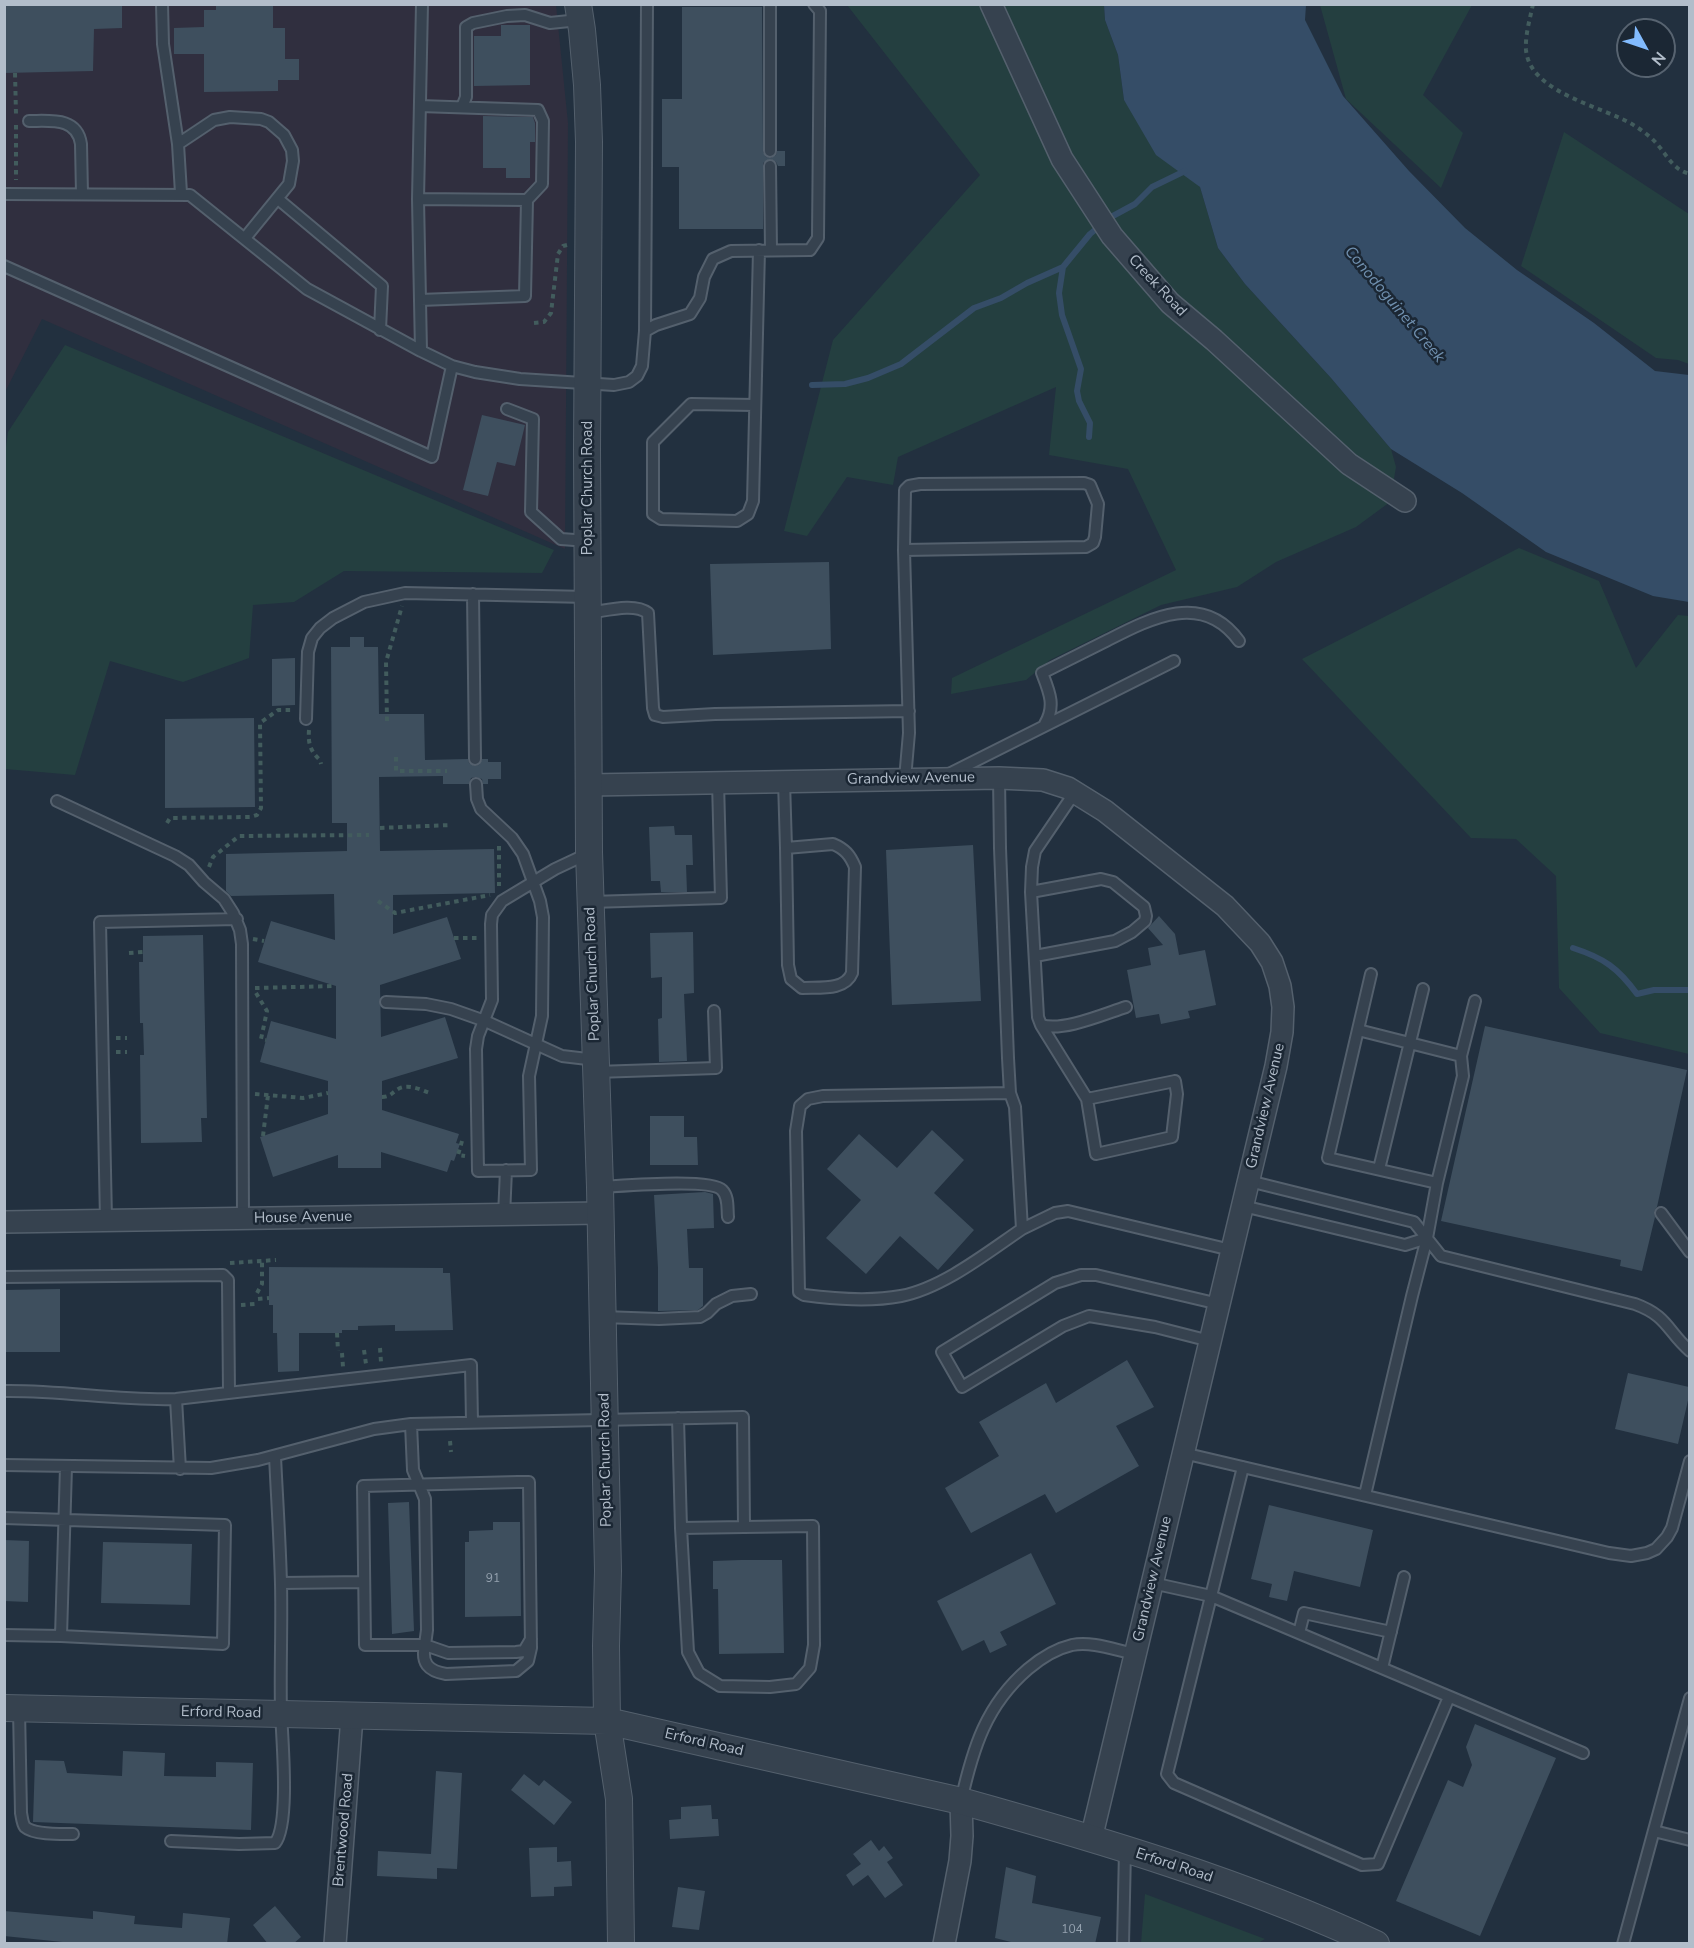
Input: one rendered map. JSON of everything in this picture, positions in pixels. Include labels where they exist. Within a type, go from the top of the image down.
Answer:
[{"type":"street","name":"Creek Road","points":[[991,4],[1062,159],[1112,236],[1170,303],[1214,340],[1349,465],[1405,501]]},
{"type":"street","name":"Poplar Church Road","points":[[579,12],[588,85],[589,142],[589,852],[601,1213],[608,1571],[607,1721],[619,1799],[621,1944]]},
{"type":"street","name":"Grandview Avenue","points":[[589,785],[941,778],[1042,780],[1075,792],[1105,811],[1225,906],[1260,943],[1272,962],[1280,986],[1283,1007],[1282,1032],[1276,1066],[1091,1839]]},
{"type":"street","name":"House Avenue","points":[[4,1222],[601,1213]]},
{"type":"street","name":"Erford Road","points":[[12,1708],[607,1721],[960,1801],[1091,1839],[1233,1885],[1376,1944]]},
{"type":"street","name":"Brentwood Road","points":[[335,1944],[352,1716]]},
{"type":"street","points":[[945,1944],[960,1861],[962,1836],[960,1801]]},
{"type":"lane","points":[[162,4],[163,44],[178,144],[181,193]]},
{"type":"lane","points":[[421,351],[418,199],[422,4]]},
{"type":"lane","points":[[4,194],[181,193],[190,195],[307,289],[380,330],[452,366],[520,379],[614,386],[629,382],[637,376],[642,366],[645,331],[647,4]]},
{"type":"lane","points":[[770,4],[770,151]]},
{"type":"lane","points":[[645,331],[656,325],[690,315],[700,298],[704,277],[713,259],[731,251],[810,250],[818,238],[819,12],[814,4]]},
{"type":"lane","points":[[462,107],[466,97],[466,27],[473,22],[507,16],[525,15],[550,22],[579,12]]},
{"type":"lane","points":[[420,106],[538,110],[543,122],[542,184],[527,200],[525,296],[420,300]]},
{"type":"lane","points":[[178,144],[214,120],[250,118],[269,122],[284,135],[292,150],[293,160],[289,184],[245,238]]},
{"type":"lane","points":[[29,121],[65,122],[74,127],[80,135],[82,194]]},
{"type":"lane","points":[[770,166],[771,250]]},
{"type":"lane","points":[[418,199],[527,200]]},
{"type":"lane","points":[[278,200],[382,286],[380,330]]},
{"type":"lane","points":[[755,405],[691,404],[653,442],[653,514],[661,519],[737,521],[748,514],[753,501],[759,250]]},
{"type":"lane","points":[[4,266],[432,457],[452,366]]},
{"type":"lane","points":[[507,409],[533,419],[531,512],[561,539],[588,541]]},
{"type":"lane","points":[[904,550],[1086,547],[1093,543],[1095,537],[1096,497],[1090,485],[1084,483],[920,484],[909,486],[905,490],[904,550],[909,711],[905,779]]},
{"type":"lane","points":[[307,725],[308,652],[312,638],[333,618],[364,602],[405,593],[473,594],[643,609],[648,613],[653,708],[656,715],[663,717],[909,711]]},
{"type":"lane","points":[[473,594],[475,759]]},
{"type":"lane","points":[[1045,724],[1052,704],[1041,673],[1149,620],[1176,614],[1201,614],[1218,620],[1230,629],[1239,641]]},
{"type":"lane","points":[[941,778],[1173,661]]},
{"type":"lane","points":[[999,778],[999,848],[1008,1058],[1010,1093],[1015,1107],[1022,1229]]},
{"type":"lane","points":[[784,781],[788,966],[791,979],[802,988],[836,986],[845,983],[852,973],[855,867],[850,855],[833,844],[786,848]]},
{"type":"lane","points":[[591,902],[721,898],[718,782]]},
{"type":"lane","points":[[476,784],[478,804],[518,846],[534,883],[543,917],[542,1016],[529,1076],[531,1170],[477,1171],[476,1049],[478,1036],[493,993],[492,915],[502,902],[534,883],[579,856],[589,852]]},
{"type":"lane","points":[[1075,792],[1035,851],[1032,867],[1031,892],[1038,1017],[1087,1099],[1096,1154],[1172,1137],[1178,1094],[1175,1081],[1087,1099]]},
{"type":"lane","points":[[57,801],[182,860],[224,899],[237,919],[242,944],[243,1219]]},
{"type":"lane","points":[[1031,892],[1101,879],[1113,882],[1144,907],[1146,916],[1145,921],[1138,927],[1115,941],[1035,956]]},
{"type":"lane","points":[[106,1220],[100,922],[237,919]]},
{"type":"lane","points":[[1371,974],[1328,1158],[1437,1183]]},
{"type":"lane","points":[[1379,1169],[1423,989]]},
{"type":"lane","points":[[1365,1495],[1427,1238],[1437,1183],[1463,1076],[1461,1056],[1475,1001]]},
{"type":"lane","points":[[386,1002],[439,1005],[485,1021],[562,1056],[596,1066],[716,1068],[714,1011]]},
{"type":"lane","points":[[1041,1025],[1049,1028],[1080,1022],[1126,1007]]},
{"type":"lane","points":[[1358,1030],[1461,1056]]},
{"type":"lane","points":[[1010,1093],[823,1096],[808,1100],[800,1106],[796,1131],[799,1292],[804,1295],[840,1300],[901,1296],[925,1289],[955,1273],[1022,1229],[1055,1213],[1068,1211],[1231,1250]]},
{"type":"lane","points":[[504,1216],[506,1170]]},
{"type":"lane","points":[[1249,1181],[1414,1222],[1441,1256],[1650,1309],[1664,1320],[1689,1351]]},
{"type":"lane","points":[[600,1187],[696,1184],[715,1186],[722,1189],[727,1197],[728,1217]]},
{"type":"lane","points":[[1243,1206],[1405,1245],[1427,1238]]},
{"type":"lane","points":[[1661,1213],[1689,1252]]},
{"type":"lane","points":[[4,1276],[223,1275],[228,1280],[229,1392]]},
{"type":"lane","points":[[1210,1341],[1155,1327],[1089,1316],[1063,1326],[962,1387],[942,1352],[1055,1283],[1081,1275],[1096,1275],[1219,1304]]},
{"type":"lane","points":[[603,1317],[659,1319],[700,1317],[716,1304],[732,1296],[751,1294]]},
{"type":"lane","points":[[4,1391],[43,1390],[141,1399],[176,1399],[471,1365],[472,1422]]},
{"type":"lane","points":[[176,1399],[180,1469]]},
{"type":"lane","points":[[4,1465],[212,1468],[275,1456],[363,1432],[411,1424],[743,1417],[744,1527]]},
{"type":"lane","points":[[678,1419],[681,1528],[688,1652],[699,1673],[720,1686],[770,1687],[796,1684],[810,1668],[814,1645],[813,1526],[681,1528]]},
{"type":"lane","points":[[411,1424],[413,1470],[418,1485],[425,1499],[428,1630],[425,1645],[423,1656],[425,1663],[442,1674],[516,1671],[528,1661],[531,1638],[528,1482],[418,1485],[363,1486],[365,1645],[425,1645],[448,1653],[516,1652],[527,1648],[531,1638]]},
{"type":"lane","points":[[1183,1454],[1630,1556],[1656,1549],[1667,1537],[1672,1528],[1689,1461]]},
{"type":"lane","points":[[171,1841],[240,1844],[275,1843],[279,1838],[284,1772],[281,1713],[281,1583],[275,1456]]},
{"type":"lane","points":[[61,1636],[66,1467]]},
{"type":"lane","points":[[1243,1467],[1167,1774],[1174,1783],[1362,1865],[1378,1864],[1449,1697]]},
{"type":"lane","points":[[4,1518],[225,1525],[223,1644],[4,1635]]},
{"type":"lane","points":[[1382,1668],[1404,1577]]},
{"type":"lane","points":[[281,1583],[364,1582]]},
{"type":"lane","points":[[1152,1583],[1211,1596],[1583,1753]]},
{"type":"lane","points":[[1299,1633],[1304,1613],[1391,1632]]},
{"type":"lane","points":[[960,1801],[981,1730],[993,1707],[1016,1680],[1030,1668],[1055,1650],[1073,1645],[1089,1644],[1135,1654]]},
{"type":"lane","points":[[1623,1944],[1689,1698]]},
{"type":"lane","points":[[12,1708],[23,1825],[27,1829],[46,1833],[73,1834]]},
{"type":"lane","points":[[1654,1831],[1689,1840]]},
{"type":"lane","points":[[1124,1944],[1125,1850]]},
{"type":"path","points":[[1533,4],[1526,52],[1531,65],[1540,77],[1562,92],[1635,125],[1657,144],[1677,169],[1689,174]]},
{"type":"path","points":[[16,152],[16,184]]},
{"type":"path","points":[[534,323],[544,321],[551,314],[558,254],[563,246],[574,245]]},
{"type":"path","points":[[387,720],[386,662],[403,601]]},
{"type":"path","points":[[167,823],[170,818],[250,818],[257,815],[261,808],[260,723],[278,710]]},
{"type":"path","points":[[307,725],[308,743],[321,764]]},
{"type":"path","points":[[396,757],[396,771],[447,771]]},
{"type":"path","points":[[380,828],[451,825]]},
{"type":"path","points":[[209,875],[213,857],[239,836],[369,835]]},
{"type":"path","points":[[378,901],[395,914],[499,893],[499,842]]},
{"type":"path","points":[[454,938],[468,938]]},
{"type":"path","points":[[129,952],[143,952]]},
{"type":"path","points":[[266,1040],[261,1039],[267,1011],[251,988],[336,986]]},
{"type":"path","points":[[382,1097],[392,1095],[396,1090],[406,1086],[430,1093]]},
{"type":"path","points":[[251,1093],[303,1098],[328,1093]]},
{"type":"path","points":[[263,1136],[268,1095]]},
{"type":"path","points":[[227,1268],[230,1262],[276,1260]]},
{"type":"path","points":[[258,1293],[262,1284],[262,1261]]},
{"type":"path","points":[[258,1299],[269,1298]]},
{"type":"path","points":[[337,1333],[338,1350]]},
{"type":"path","points":[[450,1441],[451,1452]]},
{"type":"shaded area","points":[[5,5],[556,5],[568,123],[565,549],[42,319],[5,392]]},
{"type":"green space","points":[[847,5],[1104,5],[1105,20],[1118,55],[1124,100],[1200,187],[1218,248],[1245,284],[1331,378],[1391,449],[1396,467],[1390,502],[1356,527],[1276,562],[1237,587],[1161,605],[1050,660],[1026,680],[951,694],[952,678],[1176,570],[1128,469],[1049,455],[1056,387],[898,457],[893,485],[847,477],[807,536],[784,531],[833,340],[980,175]]},
{"type":"green space","points":[[1320,5],[1472,5],[1423,95],[1463,133],[1441,188],[1346,99]]},
{"type":"green space","points":[[1564,132],[1689,214],[1689,364],[1678,360],[1656,358],[1521,266]]},
{"type":"green space","points":[[65,345],[554,550],[542,573],[344,571],[294,602],[253,605],[249,658],[183,682],[110,661],[75,775],[5,769],[4,461],[8,432]]},
{"type":"green space","points":[[1519,548],[1599,581],[1636,668],[1678,615],[1689,616],[1689,1054],[1600,1033],[1559,988],[1556,876],[1516,839],[1471,838],[1302,659]]},
{"type":"green space","points":[[1145,1894],[1265,1939],[1256,1944],[1141,1943]]},
{"type":"water","name":"Conodoguinet Creek","points":[[1104,5],[1306,5],[1305,20],[1343,96],[1409,171],[1465,228],[1517,270],[1594,323],[1655,371],[1689,375],[1689,602],[1653,596],[1546,552],[1462,493],[1391,449],[1331,378],[1245,284],[1218,248],[1200,187],[1156,155],[1124,100],[1118,55],[1105,20]]},
{"type":"building","points":[[4,4],[122,4],[122,28],[94,29],[93,71],[4,73]]},
{"type":"building","points":[[216,4],[273,4],[273,28],[285,28],[285,59],[299,59],[299,80],[278,80],[278,91],[204,92],[204,54],[174,54],[174,28],[204,27],[204,10],[216,10]]},
{"type":"building","points":[[682,7],[762,7],[763,152],[766,157],[771,158],[776,155],[777,151],[785,151],[785,166],[778,166],[770,159],[763,163],[763,229],[679,229],[679,167],[662,167],[662,99],[682,99]]},
{"type":"building","points":[[501,25],[530,25],[530,85],[474,86],[474,36],[501,36]]},
{"type":"building","points":[[483,116],[533,117],[535,142],[530,142],[530,178],[506,178],[506,168],[483,168]]},
{"type":"building","points":[[482,415],[525,425],[515,466],[497,462],[488,496],[463,490]]},
{"type":"building","points":[[829,562],[831,649],[713,655],[710,564]]},
{"type":"building","points":[[350,637],[364,637],[364,647],[378,647],[379,714],[424,714],[425,760],[468,759],[469,763],[475,766],[479,765],[482,759],[488,759],[488,762],[501,762],[501,779],[488,779],[488,784],[483,784],[482,779],[476,777],[471,778],[469,784],[443,784],[443,776],[379,777],[380,851],[494,849],[495,893],[393,895],[393,934],[447,917],[461,959],[380,985],[381,1037],[445,1017],[458,1058],[382,1081],[382,1110],[459,1134],[456,1143],[460,1144],[447,1172],[381,1152],[381,1168],[338,1168],[338,1155],[273,1177],[260,1137],[328,1114],[328,1081],[260,1062],[271,1021],[336,1039],[336,986],[258,962],[271,921],[335,940],[334,894],[231,896],[226,891],[226,854],[347,851],[347,823],[332,823],[331,647],[350,647]]},
{"type":"building","points":[[295,658],[295,705],[272,706],[272,659]]},
{"type":"building","points":[[254,718],[255,807],[165,808],[165,719]]},
{"type":"building","points":[[674,826],[675,835],[692,835],[693,865],[686,865],[687,892],[661,892],[660,881],[651,881],[649,827]]},
{"type":"building","points":[[973,845],[981,1001],[892,1005],[886,850]]},
{"type":"building","points":[[1159,916],[1175,934],[1179,955],[1205,950],[1216,1005],[1188,1011],[1190,1018],[1161,1024],[1159,1014],[1136,1018],[1127,970],[1151,965],[1148,948],[1163,945],[1148,928]]},
{"type":"building","points":[[693,932],[694,993],[684,994],[687,1061],[659,1062],[658,1019],[662,1018],[662,977],[651,978],[650,933]]},
{"type":"building","points":[[203,935],[207,1118],[201,1118],[202,1142],[141,1143],[140,1055],[144,1055],[143,1023],[140,1023],[139,962],[143,962],[143,936]]},
{"type":"building","points":[[1485,1026],[1687,1070],[1642,1271],[1620,1266],[1621,1260],[1441,1221]]},
{"type":"building","points":[[650,1116],[684,1116],[684,1137],[697,1137],[698,1165],[650,1165]]},
{"type":"building","points":[[932,1130],[964,1160],[934,1193],[974,1230],[938,1270],[900,1236],[866,1274],[826,1238],[861,1200],[827,1169],[859,1134],[897,1168]]},
{"type":"building","points":[[705,1192],[713,1194],[714,1228],[687,1229],[689,1268],[703,1268],[703,1306],[698,1310],[658,1311],[654,1195]]},
{"type":"building","points":[[269,1267],[443,1268],[443,1273],[450,1273],[453,1330],[395,1331],[395,1325],[358,1326],[358,1330],[342,1330],[342,1333],[299,1333],[299,1371],[278,1372],[277,1333],[273,1333],[273,1305],[269,1305]]},
{"type":"building","points":[[60,1289],[60,1352],[4,1352],[4,1290]]},
{"type":"building","points":[[1127,1360],[1154,1407],[1116,1426],[1139,1466],[1056,1513],[1045,1494],[971,1533],[945,1488],[999,1456],[979,1422],[1046,1383],[1056,1403]]},
{"type":"building","points":[[1628,1373],[1689,1387],[1678,1444],[1615,1429]]},
{"type":"building","points":[[409,1502],[414,1631],[392,1634],[388,1503]]},
{"type":"building","points":[[1269,1505],[1373,1530],[1360,1587],[1294,1571],[1287,1601],[1269,1597],[1272,1584],[1251,1579]]},
{"type":"building","points":[[493,1522],[520,1522],[521,1616],[465,1617],[465,1542],[469,1542],[469,1531],[493,1530]]},
{"type":"building","points":[[4,1540],[29,1541],[28,1602],[4,1601]]},
{"type":"building","points":[[103,1542],[192,1544],[190,1605],[101,1603]]},
{"type":"building","points":[[1031,1553],[1056,1604],[1000,1632],[1007,1645],[990,1653],[984,1640],[962,1651],[937,1601]]},
{"type":"building","points":[[782,1560],[784,1653],[719,1654],[718,1589],[713,1589],[713,1561]]},
{"type":"building","points":[[1475,1724],[1556,1758],[1480,1936],[1396,1901],[1448,1780],[1463,1787],[1472,1765],[1466,1747]]},
{"type":"building","points":[[123,1751],[165,1753],[164,1776],[216,1777],[216,1762],[253,1763],[251,1830],[33,1822],[35,1760],[64,1761],[67,1773],[122,1776]]},
{"type":"building","points":[[436,1771],[462,1773],[457,1869],[437,1868],[437,1879],[377,1876],[378,1851],[431,1854]]},
{"type":"building","points":[[524,1774],[539,1786],[544,1780],[572,1802],[554,1825],[511,1790]]},
{"type":"building","points":[[711,1805],[712,1819],[718,1819],[719,1836],[670,1839],[669,1820],[681,1819],[681,1807]]},
{"type":"building","points":[[871,1840],[879,1851],[884,1846],[893,1858],[887,1862],[903,1885],[885,1898],[868,1875],[853,1886],[846,1875],[861,1864],[853,1854]]},
{"type":"building","points":[[557,1847],[557,1862],[571,1861],[572,1886],[554,1887],[554,1896],[531,1897],[529,1848]]},
{"type":"building","points":[[1006,1867],[1036,1876],[1032,1903],[1101,1917],[1095,1944],[1019,1944],[995,1938]]},
{"type":"building","points":[[678,1887],[705,1891],[699,1930],[672,1927]]},
{"type":"building","points":[[275,1906],[301,1937],[293,1944],[268,1944],[253,1925]]},
{"type":"building","points":[[4,1911],[93,1919],[93,1911],[135,1916],[134,1924],[182,1928],[183,1913],[230,1918],[227,1944],[82,1944],[4,1936]]},
{"type":"waterway","points":[[812,385],[845,384],[868,378],[901,364],[974,308],[1001,298],[1063,267],[1090,234],[1111,217],[1135,204],[1152,187],[1185,171]]},
{"type":"waterway","points":[[1063,267],[1059,293],[1062,315],[1081,369],[1077,391],[1079,401],[1090,423],[1089,437]]},
{"type":"waterway","points":[[1573,948],[1610,965],[1637,994],[1654,990],[1690,990]]}]
